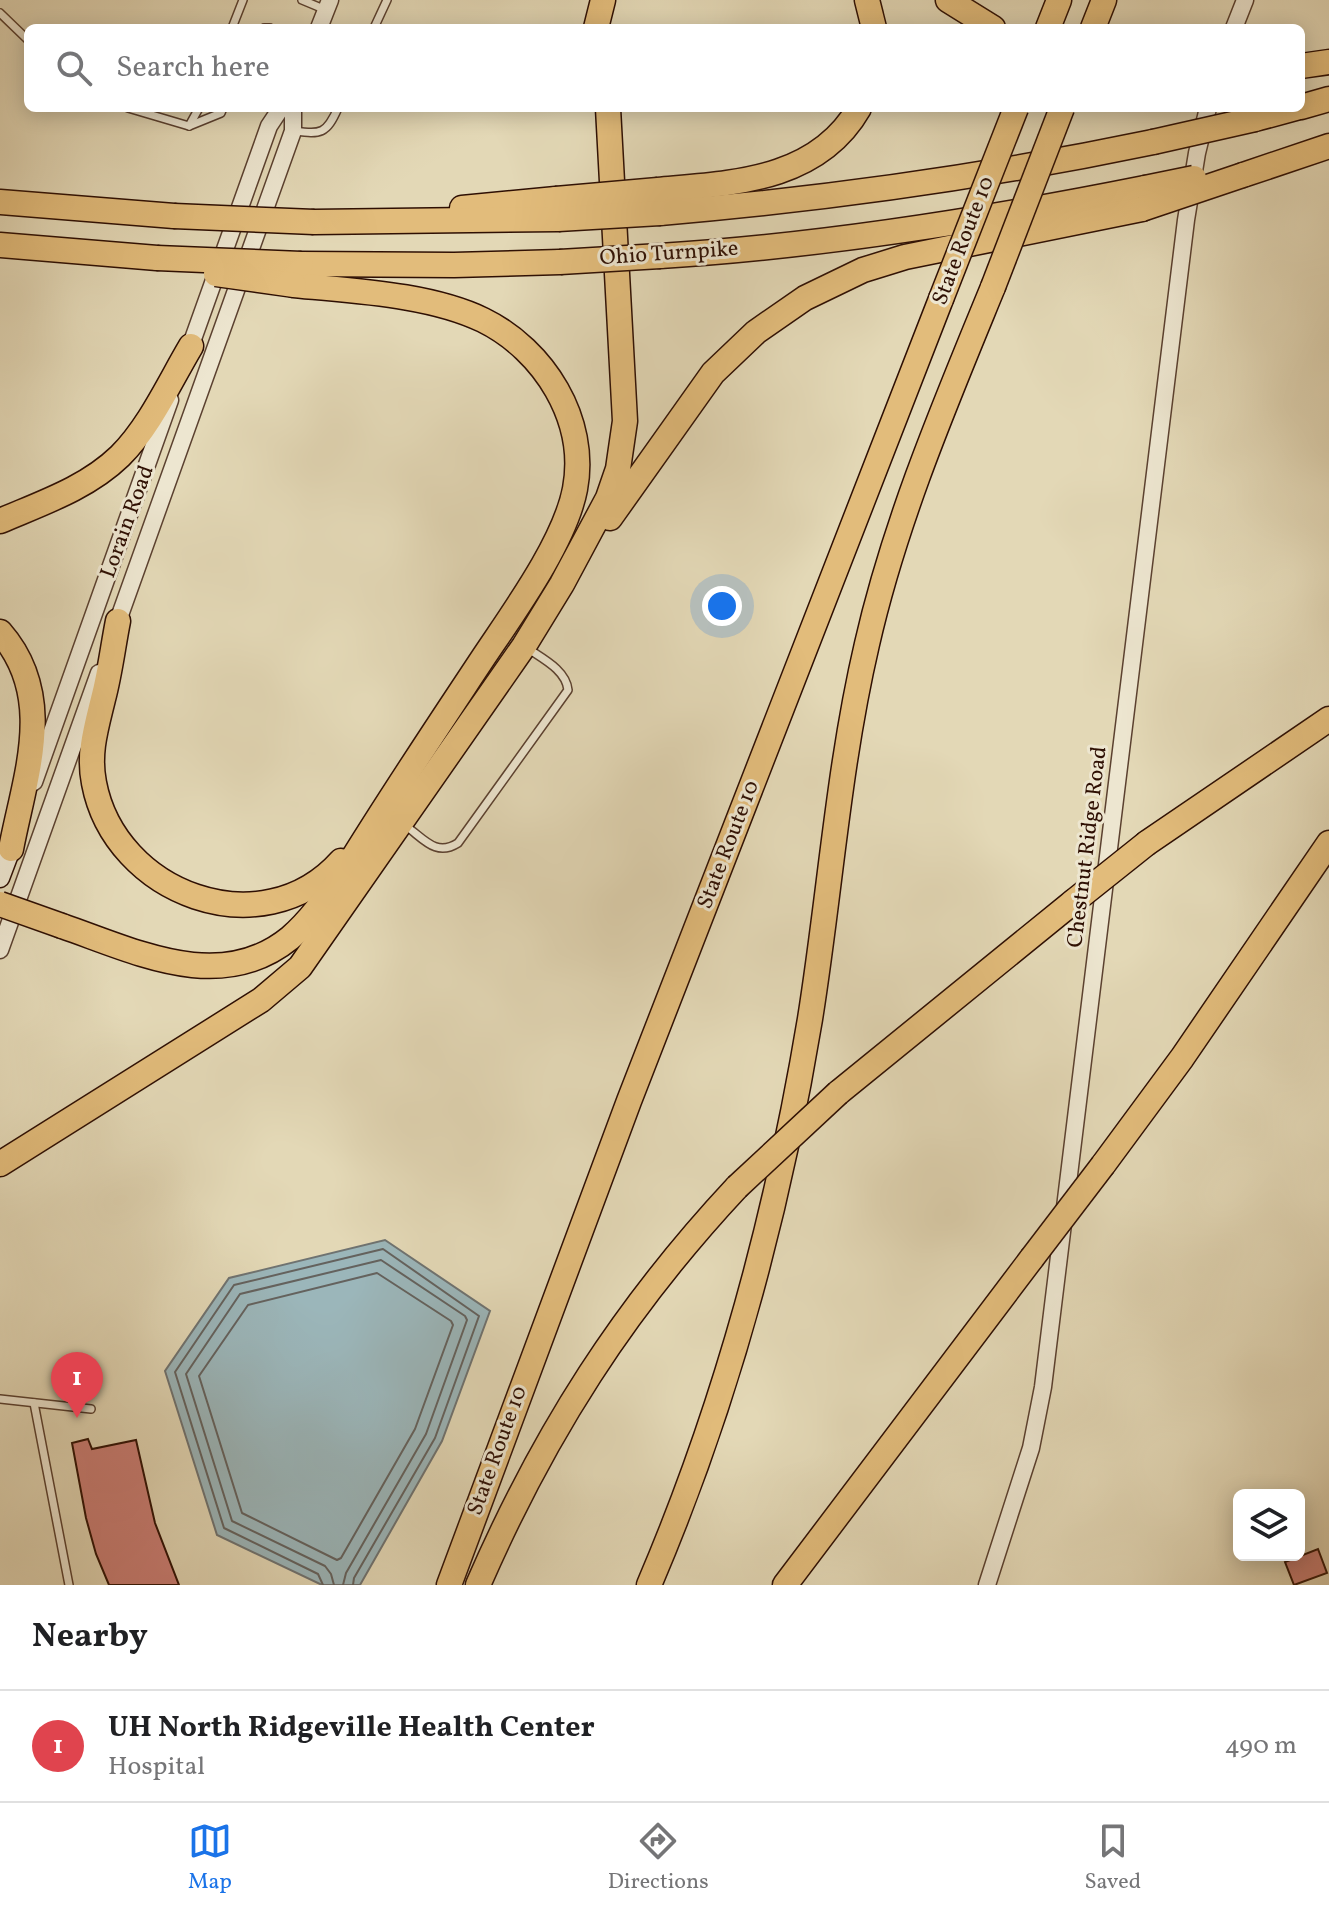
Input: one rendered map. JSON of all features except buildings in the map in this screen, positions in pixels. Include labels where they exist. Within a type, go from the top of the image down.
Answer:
[{"type":"highway","points":[[597,24],[603,0]]},
{"type":"highway","points":[[609,24],[614,0]]},
{"type":"highway","points":[[867,0],[873,24]]},
{"type":"highway","points":[[948,0],[987,24]]},
{"type":"highway","points":[[1050,24],[1058,2]]},
{"type":"highway","points":[[1305,65],[1329,62]]},
{"type":"highway","name":"Ohio Turnpike","points":[[1305,105],[1329,99]]},
{"type":"highway","points":[[527,592],[584,523],[600,492],[612,448],[613,373],[598,112]]},
{"type":"highway","points":[[0,914],[186,965],[228,965],[256,958],[280,945],[312,916],[524,646],[562,584],[608,498],[618,469],[624,430],[608,112]]},
{"type":"highway","points":[[0,202],[174,216],[401,222],[478,205],[557,209],[659,201],[787,170],[803,163],[827,147],[856,112]]},
{"type":"highway","name":"State Route 10","points":[[449,1585],[629,1101],[1014,112]]},
{"type":"highway","name":"State Route 10","points":[[649,1585],[694,1469],[726,1370],[780,1173],[815,985],[845,757],[873,620],[914,486],[1060,112]]},
{"type":"highway","name":"Ohio Turnpike","points":[[659,201],[895,188],[1044,164],[1280,112]]},
{"type":"highway","name":"Ohio Turnpike","points":[[297,274],[660,256],[890,232],[1144,199],[1329,145]]},
{"type":"highway","points":[[562,584],[713,373],[756,332],[805,298],[852,275],[905,257],[1144,199]]},
{"type":"highway","points":[[0,245],[297,274],[466,313],[511,337],[542,367],[569,417],[577,476],[566,517],[527,592],[346,897],[307,957],[273,992],[0,1164]]},
{"type":"highway","points":[[0,521],[79,486],[119,457],[140,431],[191,346]]},
{"type":"highway","points":[[118,621],[93,735],[91,759],[94,784],[101,808],[119,843],[154,877],[187,895],[208,901],[236,904],[277,899],[329,872],[389,821]]},
{"type":"highway","points":[[0,632],[14,651],[27,678],[34,720],[11,849]]},
{"type":"highway","points":[[478,1585],[532,1470],[586,1377],[655,1280],[737,1187],[838,1093],[1147,843],[1329,719]]},
{"type":"highway","points":[[785,1585],[1182,1058],[1329,843]]},
{"type":"highway","points":[[0,904],[169,975],[202,980],[232,978],[263,970],[289,956],[309,939],[346,897]]},
{"type":"main road","name":"Lorain Road","points":[[0,878],[11,849]]},
{"type":"street","points":[[1236,24],[1245,0]]},
{"type":"street","points":[[321,24],[328,5]]},
{"type":"street","name":"Lorain Road","points":[[11,849],[169,401],[269,126],[278,112]]},
{"type":"street","name":"Lorain Road","points":[[0,950],[293,131],[293,112]]},
{"type":"street","name":"Chestnut Ridge Road","points":[[987,1585],[1031,1448],[1043,1387],[1186,220],[1207,112]]},
{"type":"street","points":[[169,401],[194,409]]},
{"type":"lane","points":[[234,24],[243,0]]},
{"type":"lane","points":[[302,0],[328,5]]},
{"type":"lane","points":[[376,24],[387,0]]},
{"type":"lane","points":[[0,13],[24,36]]},
{"type":"lane","points":[[142,112],[189,126],[221,112]]},
{"type":"lane","points":[[189,126],[197,112]]},
{"type":"lane","points":[[293,131],[318,134],[330,126],[336,112]]},
{"type":"lane","points":[[389,821],[438,849],[447,850],[458,843],[568,690],[568,683],[560,672],[524,646]]},
{"type":"lane","points":[[0,1399],[91,1409]]},
{"type":"lane","points":[[34,1403],[69,1585]]},
{"type":"water","points":[[385,1240],[490,1311],[442,1441],[360,1585],[322,1585],[217,1535],[165,1371],[229,1278]]},
{"type":"place","name":"UH North Ridgeville Health Center","points":[[77,1418]]}]
